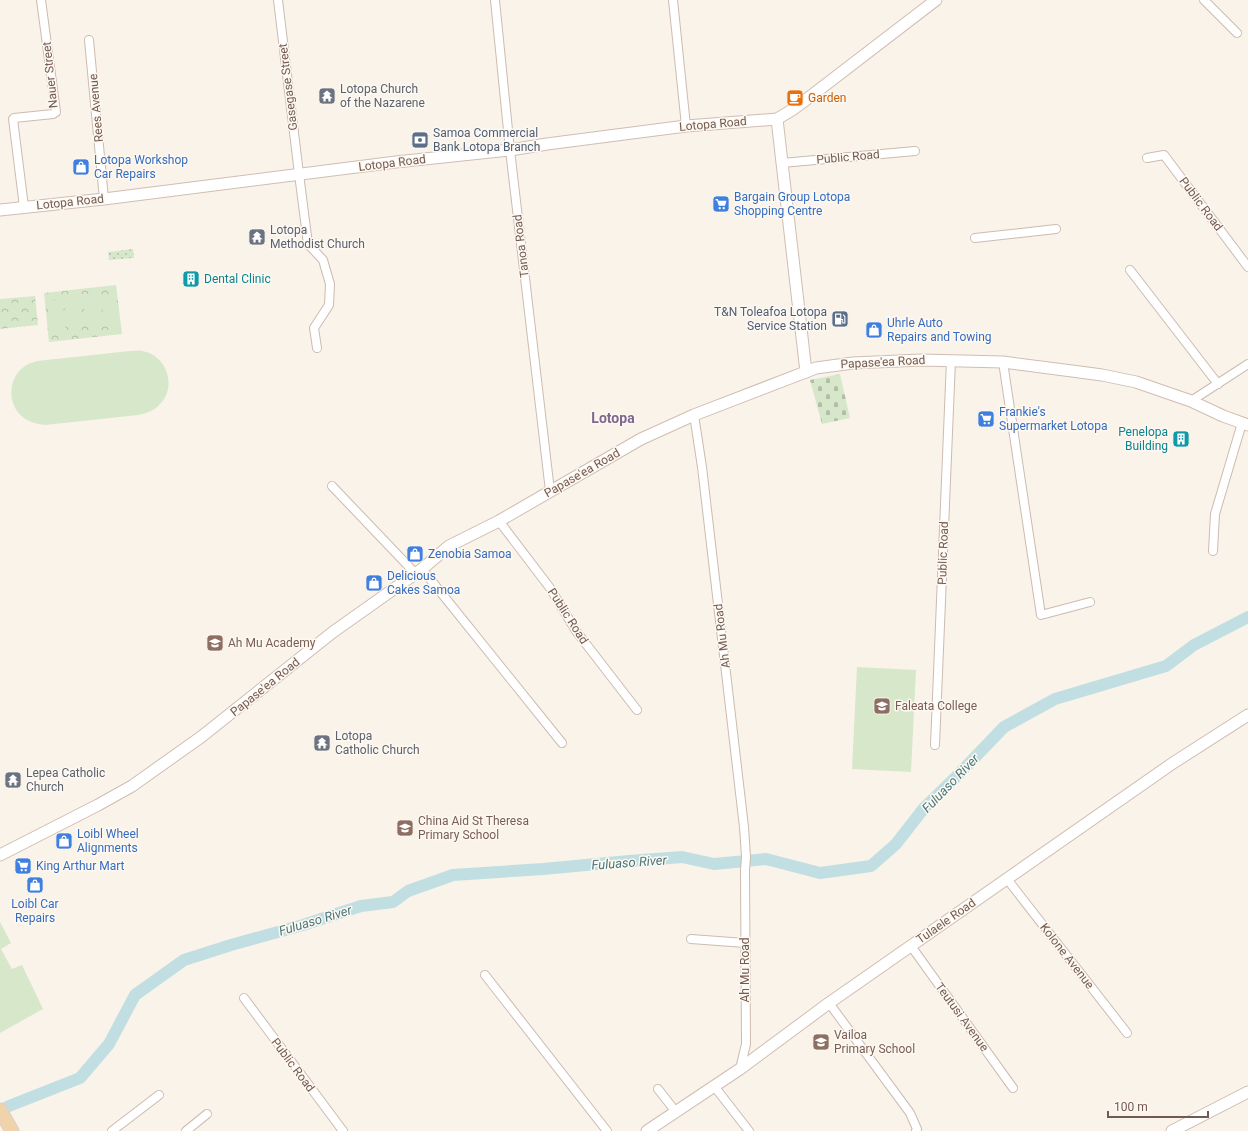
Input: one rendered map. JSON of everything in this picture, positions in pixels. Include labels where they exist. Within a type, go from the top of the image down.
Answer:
[{"type":"main road","points":[[3,1115],[12,1131]]},
{"type":"street","name":"Nauer Street","points":[[24,207],[13,119],[53,114],[56,112],[41,0]]},
{"type":"street","name":"Gasegase Street","points":[[278,0],[299,174]]},
{"type":"street","name":"Tanoa Road","points":[[495,0],[510,150],[550,491]]},
{"type":"street","points":[[673,0],[686,126]]},
{"type":"street","name":"Lotopa Road","points":[[0,210],[104,199],[396,162],[510,150],[686,126],[777,119],[807,99],[936,0]]},
{"type":"street","points":[[1204,0],[1237,33]]},
{"type":"street","name":"Rees Avenue","points":[[89,40],[104,199]]},
{"type":"street","points":[[777,119],[806,372]]},
{"type":"street","name":"Public Road","points":[[782,162],[915,151]]},
{"type":"street","name":"Public Road","points":[[1146,158],[1164,155],[1248,267]]},
{"type":"street","points":[[299,174],[308,244],[323,260],[330,284],[329,305],[314,328],[317,348]]},
{"type":"street","points":[[975,238],[1056,229]]},
{"type":"street","points":[[1130,270],[1218,384]]},
{"type":"street","name":"Papase'ea Road","points":[[0,855],[91,809],[132,786],[222,721],[333,632],[418,571],[449,546],[499,521],[641,439],[694,415],[816,368],[852,363],[921,360],[1003,362],[1094,374],[1136,382],[1245,424]]},
{"type":"street","name":"Public Road","points":[[935,745],[951,360]]},
{"type":"street","points":[[1003,362],[1041,615],[1090,602]]},
{"type":"street","points":[[1191,402],[1248,364]]},
{"type":"street","name":"Ah Mu Road","points":[[694,415],[703,475],[744,827],[746,858],[746,1044],[740,1069]]},
{"type":"street","points":[[1213,551],[1215,514],[1245,424]]},
{"type":"street","points":[[332,486],[418,571],[562,743]]},
{"type":"street","name":"Public Road","points":[[499,521],[550,588],[576,631],[637,710]]},
{"type":"street","name":"Tulaele Road","points":[[647,1131],[740,1069],[829,1003],[1173,763],[1248,715]]},
{"type":"street","name":"Kolone Avenue","points":[[1007,879],[1127,1033]]},
{"type":"street","points":[[691,939],[745,944]]},
{"type":"street","name":"Teutusi Avenue","points":[[911,946],[1013,1088]]},
{"type":"street","points":[[485,975],[607,1131]]},
{"type":"street","name":"Public Road","points":[[244,998],[342,1131]]},
{"type":"street","points":[[829,1003],[910,1113],[917,1129],[916,1131]]},
{"type":"street","points":[[714,1086],[749,1131]]},
{"type":"street","points":[[658,1089],[676,1112]]},
{"type":"street","points":[[1172,1131],[1248,1092]]},
{"type":"street","points":[[112,1131],[159,1095]]},
{"type":"street","points":[[186,1131],[207,1114]]},
{"type":"green space","points":[[133,249],[134,258],[109,260],[108,252]]},
{"type":"green space","points":[[116,285],[122,334],[49,342],[44,293]]},
{"type":"green space","points":[[116,294],[120,324],[104,325],[101,295]]},
{"type":"green space","points":[[98,295],[102,326],[86,327],[83,297]]},
{"type":"green space","points":[[35,296],[38,325],[0,329],[0,299]]},
{"type":"green space","points":[[80,297],[83,327],[68,329],[64,299]]},
{"type":"green space","points":[[62,299],[66,330],[51,331],[47,301]]},
{"type":"green space","points":[[130,351],[150,353],[157,358],[167,372],[169,381],[165,397],[158,406],[150,411],[138,415],[45,425],[27,420],[18,413],[14,406],[11,392],[12,385],[19,371],[29,364],[37,361]]},
{"type":"green space","points":[[840,374],[850,418],[822,424],[810,380]]},
{"type":"green space","points":[[857,667],[916,670],[911,772],[852,769]]},
{"type":"green space","points":[[0,922],[11,943],[1,949],[12,969],[22,965],[43,1009],[0,1033]]},
{"type":"waterway","name":"Fuluaso River","points":[[0,1111],[80,1078],[109,1044],[135,995],[184,960],[303,925],[361,906],[393,902],[408,891],[453,875],[682,857],[714,864],[766,859],[820,873],[871,866],[896,844],[924,808],[1004,727],[1055,699],[1166,666],[1194,645],[1248,617]]},
{"type":"place","name":"Lotopa Church of the Nazarene","points":[[327,96]]},
{"type":"place","name":"Garden","points":[[795,98]]},
{"type":"place","name":"Samoa Commercial Bank Lotopa Branch","points":[[420,140]]},
{"type":"place","name":"Lotopa Workshop Car Repairs","points":[[81,167]]},
{"type":"place","name":"Bargain Group Lotopa Shopping Centre","points":[[721,204]]},
{"type":"place","name":"Lotopa Methodist Church","points":[[257,237]]},
{"type":"place","name":"Dental Clinic","points":[[191,279]]},
{"type":"place","name":"T&N Toleafoa Lotopa Service Station","points":[[840,319]]},
{"type":"place","name":"Uhrle Auto Repairs and Towing","points":[[874,330]]},
{"type":"place","name":"Frankie's Supermarket Lotopa","points":[[986,419]]},
{"type":"place","name":"Penelopa Building","points":[[1181,439]]},
{"type":"place","name":"Zenobia Samoa","points":[[415,554]]},
{"type":"place","name":"Delicious Cakes Samoa","points":[[374,583]]},
{"type":"place","name":"Ah Mu Academy","points":[[215,643]]},
{"type":"place","name":"Faleata College","points":[[882,706]]},
{"type":"place","name":"Lotopa Catholic Church","points":[[322,743]]},
{"type":"place","name":"Lepea Catholic Church","points":[[13,780]]},
{"type":"place","name":"China Aid St Theresa Primary School","points":[[405,828]]},
{"type":"place","name":"Loibl Wheel Alignments","points":[[64,841]]},
{"type":"place","name":"King Arthur Mart","points":[[23,866]]},
{"type":"place","name":"Loibl Car Repairs","points":[[35,885]]},
{"type":"place","name":"Vailoa Primary School","points":[[821,1042]]},
{"type":"district","name":"Lotopa","points":[[613,418]]}]
